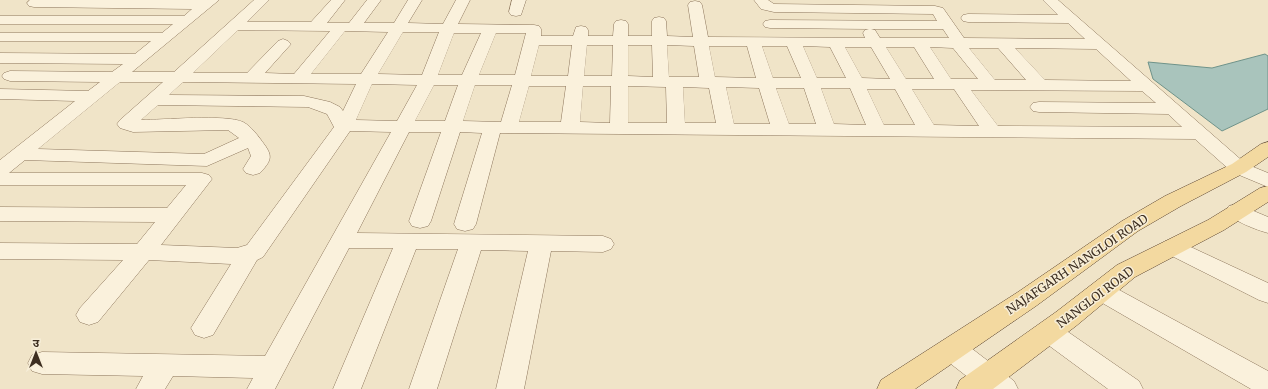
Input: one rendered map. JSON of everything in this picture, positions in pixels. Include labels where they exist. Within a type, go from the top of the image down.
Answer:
[{"type":"main road","name":"NAJAFGARH NANGLOI ROAD","points":[[892,389],[1027,299],[1130,226],[1173,201],[1239,168],[1268,148]]},
{"type":"main road","name":"NANGLOI ROAD","points":[[988,385],[1049,332],[1126,272],[1216,225],[1268,193]]},
{"type":"street","points":[[253,170],[259,162],[262,154],[251,140],[238,128],[229,124],[133,126],[126,124],[262,0]]},
{"type":"street","points":[[316,26],[338,0]]},
{"type":"street","points":[[298,79],[374,0]]},
{"type":"street","points":[[0,251],[143,252],[237,256],[249,254],[255,251],[345,124],[366,80],[415,0]]},
{"type":"street","points":[[42,363],[166,365],[267,378],[401,127],[428,80],[449,27],[463,0]]},
{"type":"street","points":[[761,0],[766,6],[774,8],[848,4],[938,11],[958,42],[991,85]]},
{"type":"street","points":[[1050,0],[1239,168],[1268,181]]},
{"type":"street","points":[[34,3],[209,2]]},
{"type":"street","points":[[0,170],[209,2]]},
{"type":"street","points":[[848,4],[876,43],[928,131]]},
{"type":"street","points":[[695,5],[701,40],[726,129]]},
{"type":"street","points":[[968,18],[1071,19]]},
{"type":"street","points":[[3,20],[187,20]]},
{"type":"street","points":[[659,21],[660,40],[676,128]]},
{"type":"street","points":[[770,24],[948,25]]},
{"type":"street","points":[[234,26],[532,28],[535,31],[521,81],[501,126],[468,233],[424,389]]},
{"type":"street","points":[[347,389],[414,231],[468,81],[491,28]]},
{"type":"street","points":[[533,40],[621,32],[660,40],[1099,44]]},
{"type":"street","points":[[619,128],[621,32]]},
{"type":"street","points":[[570,127],[581,35]]},
{"type":"street","points":[[0,37],[166,37]]},
{"type":"street","points":[[753,42],[781,129]]},
{"type":"street","points":[[793,42],[811,83],[827,130]]},
{"type":"street","points":[[835,42],[857,84],[877,130]]},
{"type":"street","points":[[919,43],[992,131]]},
{"type":"street","points":[[251,79],[283,44]]},
{"type":"street","points":[[1003,44],[1040,85]]},
{"type":"street","points":[[0,58],[138,59]]},
{"type":"street","points":[[10,76],[1145,86]]},
{"type":"street","points":[[1021,85],[1060,132]]},
{"type":"street","points":[[0,94],[92,96]]},
{"type":"street","points":[[153,100],[304,101],[329,108],[336,113],[341,122],[345,124],[401,127],[501,126],[1199,133]]},
{"type":"street","points":[[1039,107],[1172,109]]},
{"type":"street","points":[[20,154],[207,160],[251,140]]},
{"type":"street","points":[[0,179],[202,179],[174,215],[89,315]]},
{"type":"street","points":[[1237,211],[1268,226]]},
{"type":"street","points":[[0,214],[174,215]]},
{"type":"street","points":[[341,240],[414,231],[468,233],[541,243],[602,244]]},
{"type":"street","points":[[510,389],[541,243]]},
{"type":"street","points":[[1172,247],[1268,294]]},
{"type":"street","points":[[204,328],[249,254]]},
{"type":"street","points":[[1101,291],[1268,385]]},
{"type":"street","points":[[1049,332],[1129,389]]},
{"type":"street","points":[[952,349],[988,385]]},
{"type":"street","points":[[150,389],[166,365]]},
{"type":"water","points":[[1265,54],[1268,56],[1268,109],[1222,131],[1153,79],[1148,62],[1212,68]]}]
